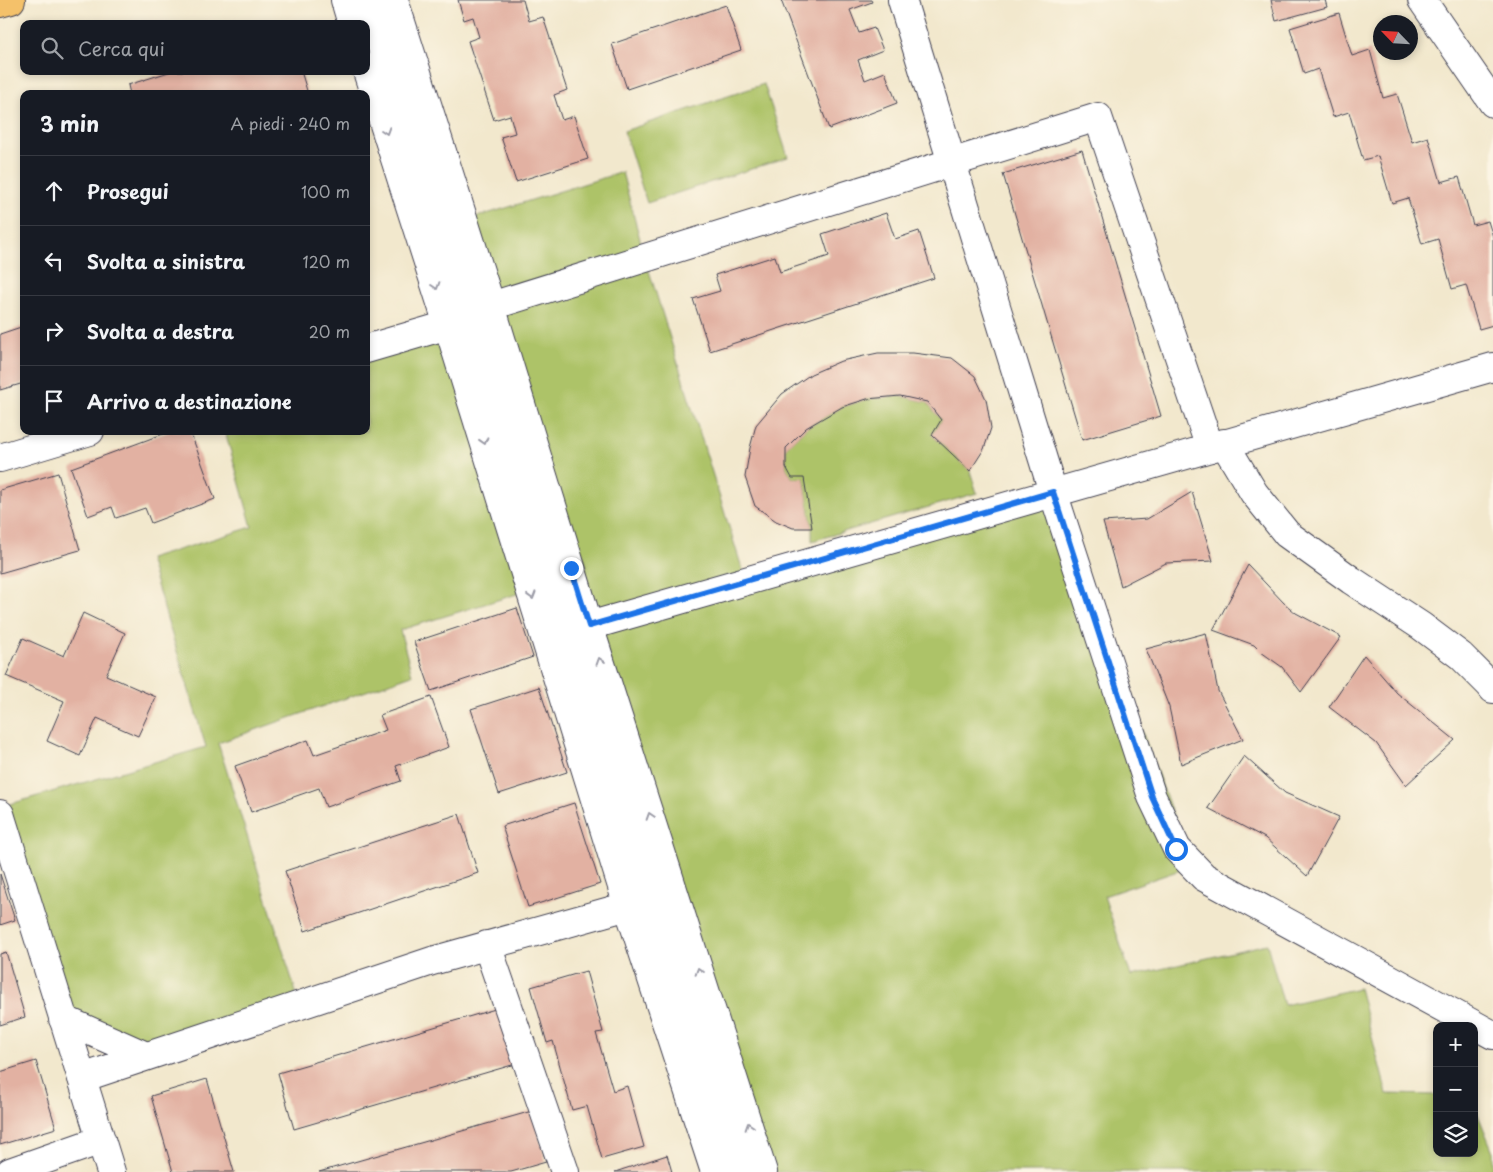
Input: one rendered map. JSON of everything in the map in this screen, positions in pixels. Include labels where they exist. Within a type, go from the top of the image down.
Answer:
[{"type":"main road","points":[[0,3],[11,0]]},
{"type":"street","points":[[345,0],[351,20]]},
{"type":"street","points":[[367,0],[736,1172]]},
{"type":"street","points":[[394,0],[491,306],[589,626],[763,1172]]},
{"type":"street","points":[[902,0],[1053,492],[1152,797],[1176,849],[1204,877],[1493,1035]]},
{"type":"street","points":[[1422,0],[1493,104]]},
{"type":"street","points":[[368,75],[448,325],[628,906],[715,1172]]},
{"type":"street","points":[[491,306],[1098,117],[1217,446],[1286,534],[1461,656],[1490,684],[1493,690]]},
{"type":"street","points":[[370,348],[448,325]]},
{"type":"street","points":[[589,626],[1493,367]]},
{"type":"street","points":[[0,458],[77,435]]},
{"type":"street","points":[[0,814],[111,1172]]},
{"type":"street","points":[[82,1078],[432,961],[628,906]]},
{"type":"street","points":[[487,945],[566,1172]]},
{"type":"street","points":[[64,1019],[146,1056]]},
{"type":"street","points":[[10,1172],[101,1140]]},
{"type":"street","points":[[49,1159],[74,1172]]},
{"type":"green space","points":[[764,84],[788,157],[647,203],[624,131]]},
{"type":"green space","points":[[622,172],[645,258],[746,581],[1053,492],[1192,866],[1104,896],[1131,976],[1267,944],[1284,1005],[1359,988],[1387,1094],[1433,1095],[1433,1157],[1478,1157],[1478,1115],[1493,1152],[1493,1170],[1491,1172],[763,1172],[464,221]]},
{"type":"green space","points":[[448,325],[530,590],[400,630],[412,675],[218,743],[300,1005],[146,1056],[63,1019],[0,807],[206,747],[149,559],[252,527],[226,435],[370,435],[370,348]]},
{"type":"green space","points":[[900,396],[927,402],[941,420],[932,435],[970,471],[977,493],[812,541],[812,528],[804,478],[792,478],[786,467],[786,448],[806,428],[842,407],[867,399]]},
{"type":"building","points":[[458,0],[523,0],[529,21],[543,17],[567,90],[554,95],[562,120],[574,116],[588,159],[516,182],[501,137],[515,133],[510,115],[494,120],[468,41],[479,37],[473,17],[464,20]]},
{"type":"building","points":[[781,0],[871,0],[872,2],[850,10],[859,33],[874,28],[883,50],[858,60],[865,80],[885,72],[897,103],[829,129]]},
{"type":"building","points":[[1271,0],[1325,0],[1327,7],[1276,21]]},
{"type":"building","points":[[726,5],[741,50],[627,89],[612,44]]},
{"type":"building","points":[[1339,13],[1352,56],[1370,50],[1383,98],[1397,94],[1412,142],[1428,137],[1441,182],[1459,177],[1473,225],[1488,221],[1493,237],[1493,325],[1479,329],[1466,285],[1452,289],[1438,239],[1422,244],[1408,198],[1392,203],[1378,156],[1363,160],[1349,112],[1333,117],[1318,69],[1304,74],[1290,28]]},
{"type":"building","points":[[159,75],[302,75],[307,90],[129,90],[128,85]]},
{"type":"building","points":[[1082,150],[1161,416],[1082,440],[1003,174]]},
{"type":"building","points":[[886,213],[895,239],[919,231],[934,278],[710,351],[693,299],[720,291],[715,275],[775,256],[780,272],[829,256],[822,234]]},
{"type":"building","points":[[20,327],[20,384],[0,390],[0,334]]},
{"type":"building","points":[[878,353],[913,353],[952,358],[975,376],[986,399],[991,428],[984,449],[970,471],[932,435],[941,420],[927,402],[900,396],[867,399],[842,407],[806,428],[786,448],[786,467],[792,478],[804,478],[812,528],[793,528],[776,521],[755,506],[745,477],[756,425],[782,394],[811,374],[841,361]]},
{"type":"building","points":[[160,435],[191,435],[215,499],[151,523],[145,508],[116,518],[112,507],[88,516],[71,468]]},
{"type":"building","points":[[58,473],[80,550],[0,573],[0,490]]},
{"type":"building","points":[[1192,492],[1213,561],[1166,563],[1121,586],[1103,522],[1147,519]]},
{"type":"building","points":[[1248,565],[1296,613],[1341,637],[1301,692],[1282,667],[1254,645],[1213,630]]},
{"type":"building","points":[[517,608],[533,657],[431,691],[414,642]]},
{"type":"building","points":[[83,613],[125,633],[106,675],[156,697],[138,736],[97,718],[80,756],[47,741],[64,701],[6,676],[23,638],[64,656]]},
{"type":"building","points":[[1206,633],[1218,691],[1243,739],[1181,764],[1169,707],[1146,649]]},
{"type":"building","points":[[1364,655],[1397,693],[1455,740],[1406,785],[1376,743],[1329,707]]},
{"type":"building","points":[[539,687],[567,772],[499,794],[471,709]]},
{"type":"building","points":[[431,697],[449,747],[396,766],[401,781],[326,807],[319,788],[251,812],[235,766],[308,740],[314,755],[386,730],[380,715]]},
{"type":"building","points":[[1244,756],[1285,793],[1339,817],[1307,876],[1265,838],[1208,808]]},
{"type":"building","points":[[574,803],[600,884],[528,907],[502,826]]},
{"type":"building","points":[[459,814],[478,873],[305,931],[285,871]]},
{"type":"building","points":[[0,874],[15,920],[0,925]]},
{"type":"building","points":[[6,952],[25,1017],[0,1025],[0,954]]},
{"type":"building","points":[[586,971],[603,1032],[596,1033],[613,1091],[627,1086],[644,1147],[602,1159],[587,1106],[572,1110],[553,1041],[547,1043],[531,987]]},
{"type":"building","points":[[502,1007],[519,1063],[294,1129],[278,1073]]},
{"type":"building","points":[[36,1061],[56,1128],[0,1145],[0,1072]]},
{"type":"building","points":[[207,1079],[234,1172],[173,1172],[151,1096]]},
{"type":"building","points":[[532,1111],[546,1162],[511,1172],[319,1172]]},
{"type":"building","points":[[667,1155],[672,1172],[615,1172]]},
{"type":"route","points":[[571,568],[589,626],[1053,492],[1152,797],[1176,849]]}]
